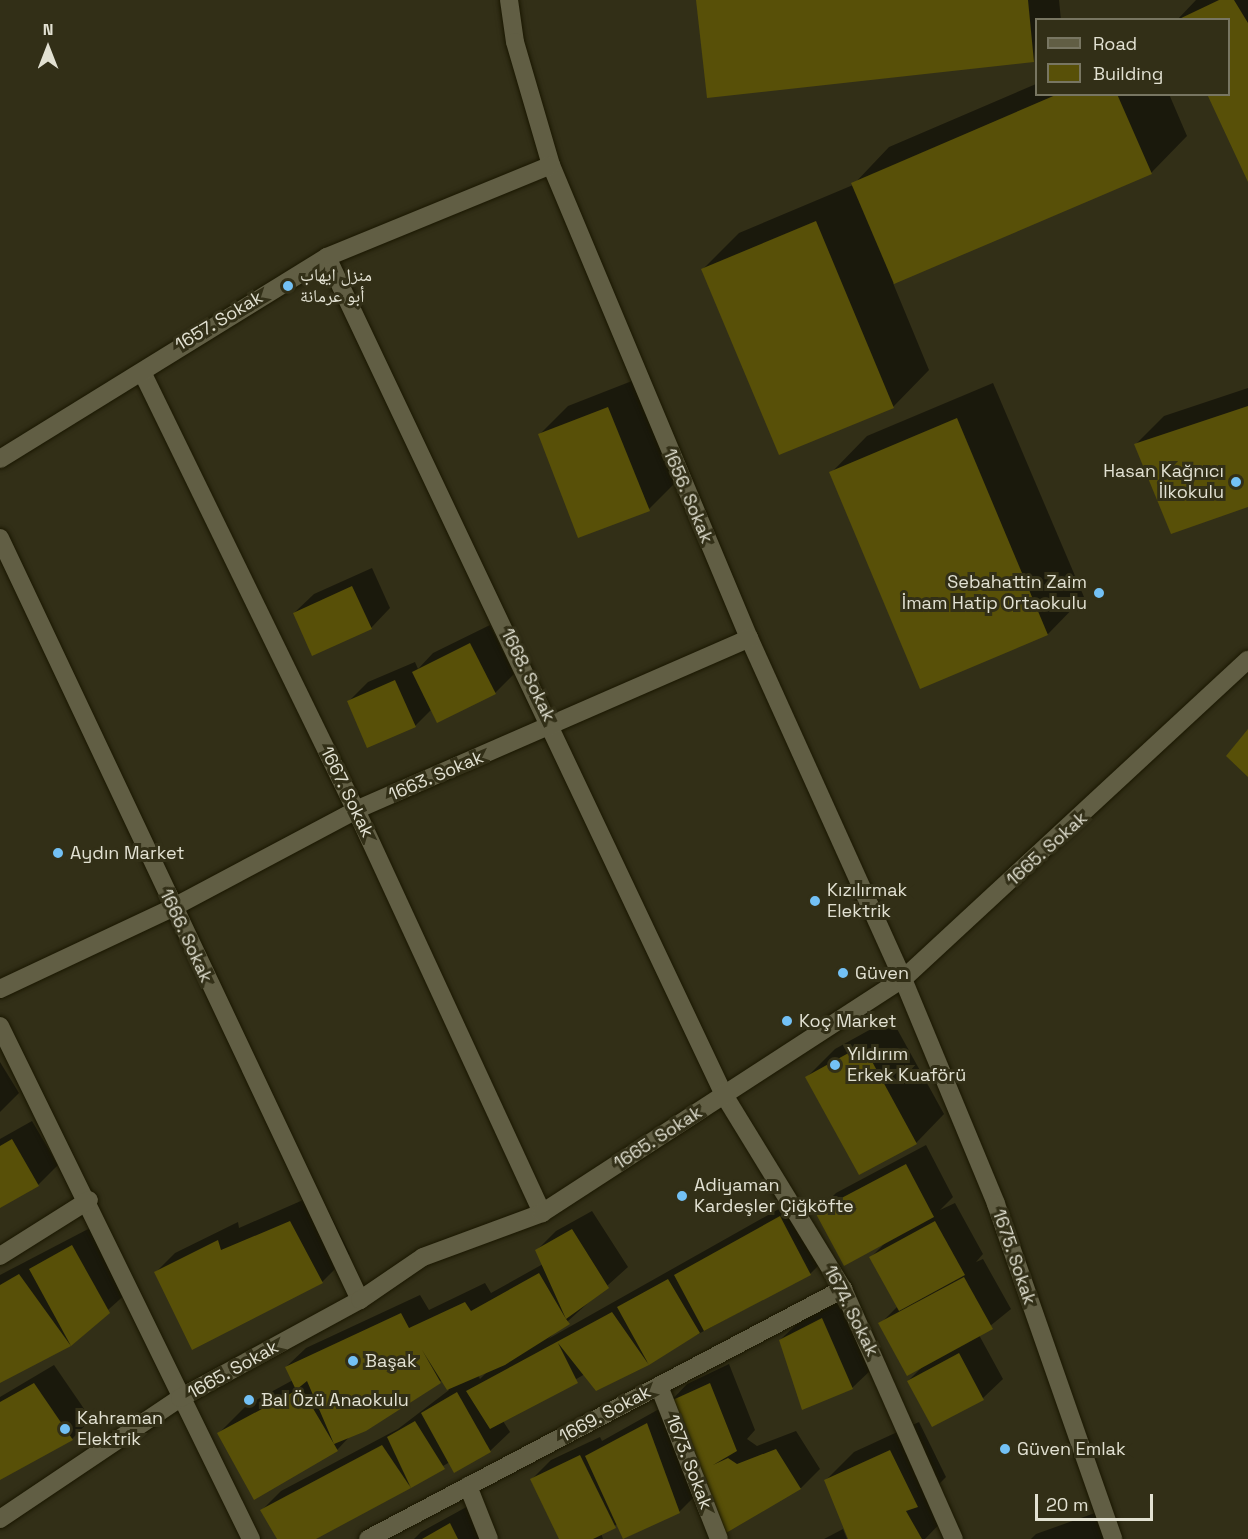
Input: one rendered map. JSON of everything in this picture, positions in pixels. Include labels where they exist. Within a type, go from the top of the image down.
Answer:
[{"type":"street","name":"1656. Sokak","points":[[509,0],[515,42],[551,165],[749,638],[903,980]]},
{"type":"street","name":"1657. Sokak","points":[[0,459],[143,374],[166,352],[327,257],[551,165]]},
{"type":"street","name":"1668. Sokak","points":[[327,257],[553,726],[724,1095]]},
{"type":"street","name":"1667. Sokak","points":[[143,374],[356,810],[542,1213]]},
{"type":"street","name":"1666. Sokak","points":[[0,538],[172,908],[360,1300]]},
{"type":"street","name":"1663. Sokak","points":[[0,989],[172,908],[356,810],[553,726],[749,638]]},
{"type":"street","name":"1665. Sokak","points":[[0,1519],[180,1398],[360,1300],[423,1257],[542,1213],[903,980],[1248,660]]},
{"type":"street","name":"1675. Sokak","points":[[903,980],[996,1204],[1113,1539]]},
{"type":"street","points":[[0,1026],[88,1200],[180,1398],[251,1539]]},
{"type":"street","name":"1674. Sokak","points":[[724,1095],[843,1288],[954,1539]]},
{"type":"street","points":[[0,1256],[88,1200]]},
{"type":"street","name":"1669. Sokak","points":[[371,1538],[843,1288]]},
{"type":"street","name":"1673. Sokak","points":[[659,1386],[719,1539]]},
{"type":"street","points":[[468,1486],[489,1539]]},
{"type":"building","points":[[696,0],[1028,0],[1034,62],[707,98]]},
{"type":"building","points":[[1219,0],[1234,0],[1248,23],[1248,182],[1208,96],[1230,96],[1230,18],[1181,18]]},
{"type":"building","points":[[1053,96],[1118,96],[1152,174],[894,284],[851,183]]},
{"type":"building","points":[[816,221],[894,408],[779,455],[701,269]]},
{"type":"building","points":[[1248,406],[1248,507],[1171,534],[1134,444]]},
{"type":"building","points":[[608,407],[650,511],[578,538],[538,434]]},
{"type":"building","points":[[957,418],[1048,635],[920,689],[829,472]]},
{"type":"building","points":[[352,586],[372,629],[312,656],[293,613]]},
{"type":"building","points":[[470,643],[496,694],[437,723],[412,672]]},
{"type":"building","points":[[395,680],[416,727],[367,748],[347,701]]},
{"type":"building","points":[[1248,729],[1248,777],[1226,756]]},
{"type":"building","points":[[863,1045],[917,1144],[859,1175],[805,1077]]},
{"type":"building","points":[[12,1139],[39,1186],[0,1208],[0,1146]]},
{"type":"building","points":[[906,1164],[934,1217],[844,1266],[815,1212]]},
{"type":"building","points":[[780,1216],[811,1275],[704,1331],[674,1275]]},
{"type":"building","points":[[290,1221],[323,1283],[192,1350],[154,1272],[218,1240],[221,1250]]},
{"type":"building","points":[[935,1221],[965,1275],[899,1311],[869,1257]]},
{"type":"building","points":[[572,1229],[609,1288],[566,1319],[535,1250]]},
{"type":"building","points":[[72,1245],[110,1313],[71,1346],[29,1269]]},
{"type":"building","points":[[539,1273],[570,1324],[505,1365],[447,1390],[422,1350],[441,1383],[366,1431],[334,1444],[307,1381],[296,1390],[285,1367],[401,1313],[409,1328],[465,1302],[471,1311]]},
{"type":"building","points":[[19,1274],[71,1346],[0,1383],[0,1285]]},
{"type":"building","points":[[964,1277],[993,1329],[907,1376],[878,1323]]},
{"type":"building","points":[[668,1279],[700,1333],[649,1365],[617,1307]]},
{"type":"building","points":[[612,1312],[649,1365],[596,1391],[558,1343],[578,1383],[490,1429],[466,1391]]},
{"type":"building","points":[[822,1318],[853,1389],[802,1410],[779,1340]]},
{"type":"building","points":[[959,1353],[984,1400],[932,1427],[907,1381]]},
{"type":"building","points":[[34,1383],[73,1440],[0,1480],[0,1402]]},
{"type":"building","points":[[710,1383],[737,1451],[713,1465],[728,1458],[737,1464],[776,1449],[801,1489],[726,1533],[666,1403]]},
{"type":"building","points":[[301,1388],[338,1451],[254,1500],[217,1433]]},
{"type":"building","points":[[457,1392],[491,1452],[454,1473],[421,1413]]},
{"type":"building","points":[[415,1421],[445,1469],[411,1488],[387,1437]]},
{"type":"building","points":[[647,1423],[680,1513],[623,1539],[585,1456]]},
{"type":"building","points":[[382,1445],[411,1488],[316,1539],[277,1539],[260,1510]]},
{"type":"building","points":[[890,1450],[918,1507],[906,1511],[922,1539],[848,1539],[824,1480]]},
{"type":"building","points":[[580,1455],[616,1528],[593,1539],[559,1539],[530,1479]]},
{"type":"building","points":[[450,1523],[458,1539],[422,1539]]},
{"type":"place","name":"منزل ايهاب أبو عرمانة","points":[[288,286]]},
{"type":"place","name":"Hasan Kağnıcı İlkokulu","points":[[1236,482]]},
{"type":"place","name":"Sebahattin Zaim İmam Hatip Ortaokulu","points":[[1099,593]]},
{"type":"place","name":"Aydın Market","points":[[58,853]]},
{"type":"place","name":"Kızılırmak Elektrik","points":[[815,901]]},
{"type":"place","name":"Güven","points":[[843,973]]},
{"type":"place","name":"Koç Market","points":[[787,1021]]},
{"type":"place","name":"Yıldırım Erkek Kuaförü","points":[[835,1065]]},
{"type":"place","name":"Adiyaman Kardeşler Çiğköfte","points":[[682,1196]]},
{"type":"place","name":"Başak","points":[[353,1361]]},
{"type":"place","name":"Bal Özü Anaokulu","points":[[249,1400]]},
{"type":"place","name":"Kahraman Elektrik","points":[[65,1429]]},
{"type":"place","name":"Güven Emlak","points":[[1005,1449]]}]
